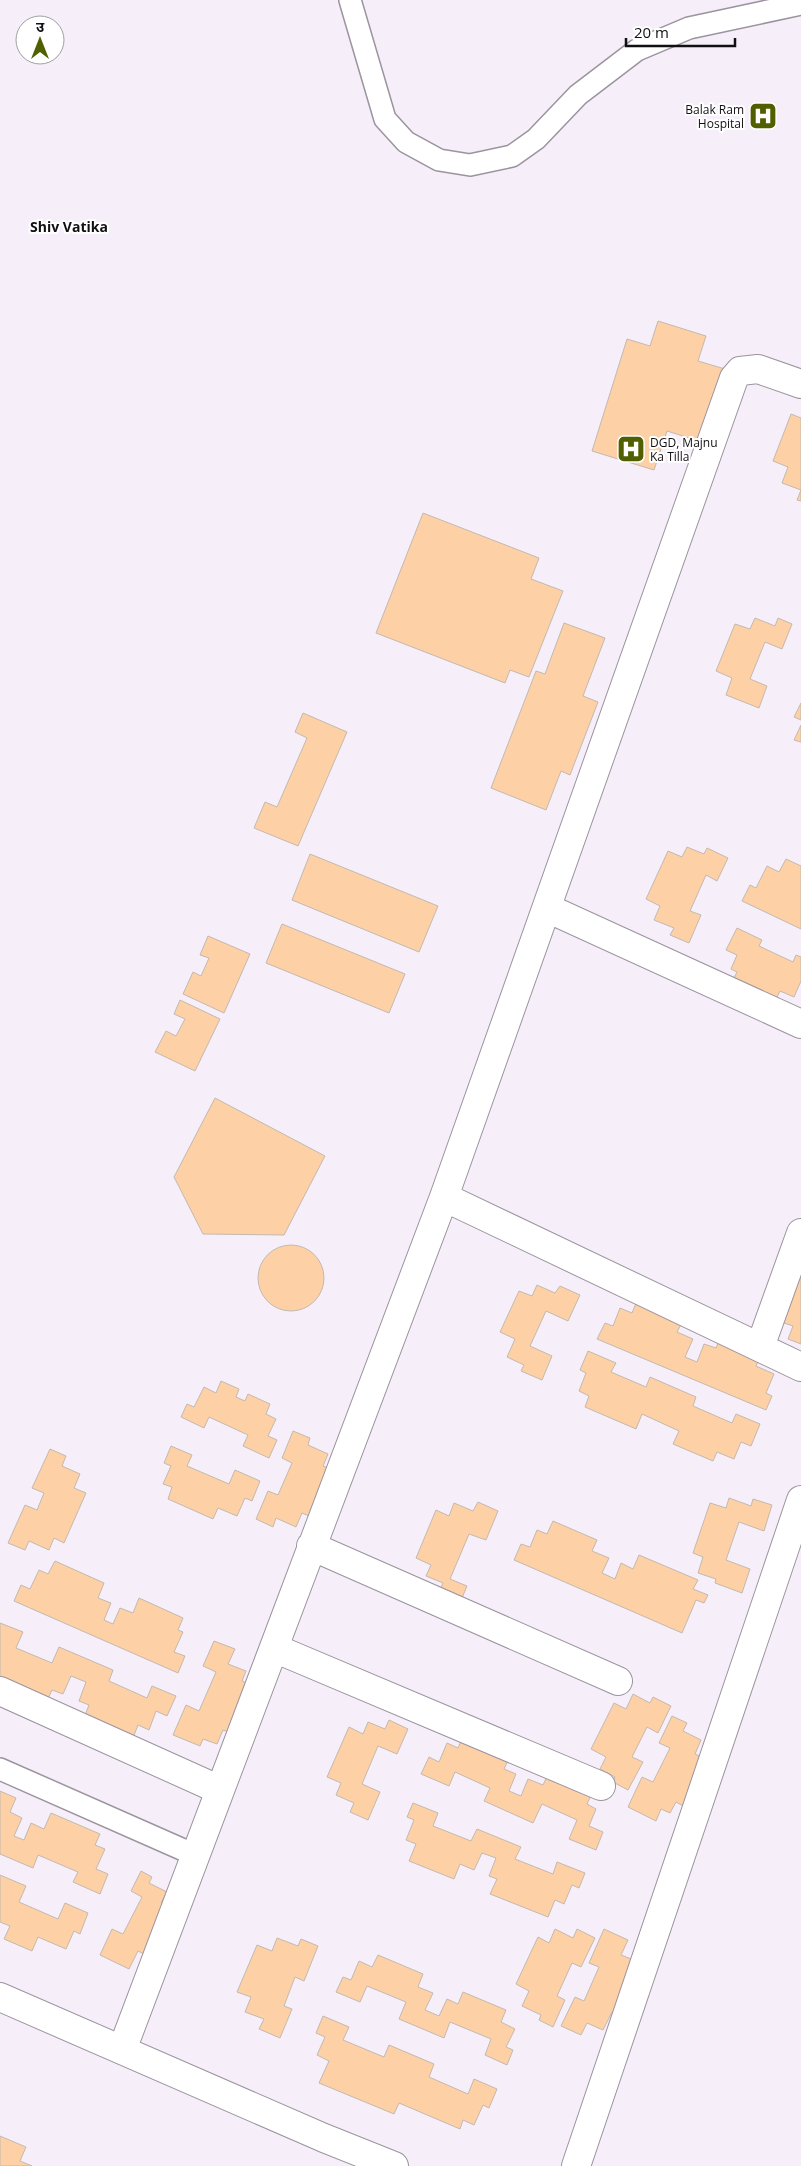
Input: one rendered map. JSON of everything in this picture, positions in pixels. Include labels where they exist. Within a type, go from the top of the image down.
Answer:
[{"type":"street","points":[[122,2050],[444,1197],[734,378],[740,371],[758,369],[801,384]]},
{"type":"street","points":[[547,908],[801,1024]]},
{"type":"street","points":[[444,1197],[801,1367]]},
{"type":"street","points":[[760,1347],[801,1233]]},
{"type":"street","points":[[576,2166],[801,1500]]},
{"type":"street","points":[[312,1546],[618,1681]]},
{"type":"street","points":[[274,1648],[601,1786]]},
{"type":"street","points":[[0,1691],[220,1790]]},
{"type":"street","points":[[0,1996],[324,2138],[394,2166]]},
{"type":"lane","points":[[350,0],[386,119],[406,142],[439,160],[470,165],[512,156],[536,139],[578,95],[637,50],[689,28],[801,4]]},
{"type":"lane","points":[[0,1769],[195,1855]]},
{"type":"building","points":[[658,321],[706,336],[698,361],[725,369],[702,442],[667,431],[654,470],[592,451],[627,339],[650,346]]},
{"type":"building","points":[[791,414],[801,418],[801,490],[782,483],[788,467],[773,461]]},
{"type":"building","points":[[801,490],[801,501],[797,500]]},
{"type":"building","points":[[423,513],[539,558],[531,579],[563,591],[529,677],[510,670],[505,683],[376,633]]},
{"type":"building","points":[[755,618],[775,626],[778,618],[792,624],[782,649],[765,642],[750,679],[767,686],[759,708],[726,695],[732,678],[716,671],[735,624],[750,629]]},
{"type":"building","points":[[564,623],[605,638],[583,696],[598,702],[570,775],[561,771],[546,810],[491,788],[536,671],[545,674]]},
{"type":"building","points":[[801,703],[801,720],[794,717]]},
{"type":"building","points":[[303,713],[347,732],[298,846],[254,828],[265,802],[277,807],[307,738],[295,732]]},
{"type":"building","points":[[801,725],[801,742],[794,740]]},
{"type":"building","points":[[687,847],[704,854],[707,848],[728,858],[717,881],[706,875],[690,911],[701,915],[689,943],[670,935],[674,928],[654,920],[660,906],[646,899],[668,851],[682,857]]},
{"type":"building","points":[[310,854],[438,906],[419,952],[292,900]]},
{"type":"building","points":[[786,859],[801,866],[801,929],[742,901],[750,885],[756,888],[767,866],[779,872]]},
{"type":"building","points":[[282,924],[405,974],[389,1013],[266,963]]},
{"type":"building","points":[[737,928],[762,940],[759,946],[793,962],[796,955],[801,957],[801,981],[794,997],[780,991],[775,1001],[732,982],[737,972],[731,969],[737,955],[726,950]]},
{"type":"building","points":[[208,936],[250,954],[224,1013],[183,994],[193,972],[201,976],[209,958],[200,955]]},
{"type":"building","points":[[180,1000],[220,1019],[195,1071],[155,1052],[166,1031],[176,1036],[185,1019],[174,1014]]},
{"type":"building","points":[[215,1098],[325,1156],[284,1235],[203,1234],[174,1177]]},
{"type":"building","points":[[297,1245],[315,1254],[322,1265],[324,1278],[322,1291],[315,1302],[304,1309],[285,1311],[267,1302],[260,1291],[258,1272],[267,1254],[278,1247]]},
{"type":"building","points":[[801,1271],[801,1344],[788,1339],[793,1326],[781,1322]]},
{"type":"building","points":[[537,1285],[555,1293],[560,1286],[580,1295],[568,1321],[546,1311],[530,1346],[552,1356],[542,1380],[521,1371],[524,1365],[507,1357],[515,1339],[500,1332],[519,1291],[532,1296]]},
{"type":"building","points":[[637,1301],[683,1321],[677,1332],[693,1339],[685,1357],[697,1362],[704,1344],[716,1348],[721,1336],[761,1354],[756,1366],[774,1374],[766,1393],[772,1396],[766,1410],[597,1339],[605,1323],[613,1326],[620,1308],[632,1313]]},
{"type":"building","points":[[588,1351],[616,1363],[611,1372],[646,1387],[650,1377],[696,1397],[693,1406],[732,1423],[736,1414],[760,1424],[751,1446],[741,1442],[734,1459],[717,1452],[713,1461],[673,1444],[679,1431],[642,1414],[636,1429],[585,1407],[589,1396],[579,1391],[586,1373],[580,1370]]},
{"type":"building","points":[[221,1381],[239,1389],[236,1397],[245,1401],[248,1394],[270,1404],[266,1414],[276,1419],[268,1436],[277,1440],[269,1458],[243,1446],[248,1435],[209,1417],[204,1428],[181,1417],[187,1404],[194,1407],[204,1387],[216,1393]]},
{"type":"building","points":[[293,1431],[310,1438],[308,1445],[328,1454],[323,1466],[334,1470],[314,1518],[302,1513],[296,1527],[276,1518],[273,1527],[256,1519],[268,1491],[278,1495],[292,1463],[282,1458]]},
{"type":"building","points":[[171,1446],[192,1455],[187,1466],[229,1484],[235,1470],[260,1481],[252,1501],[245,1498],[237,1516],[218,1508],[213,1519],[168,1499],[172,1487],[163,1484],[171,1466],[164,1463]]},
{"type":"building","points":[[50,1449],[66,1456],[62,1466],[80,1474],[74,1488],[86,1493],[64,1543],[54,1538],[49,1550],[29,1541],[25,1550],[8,1543],[25,1505],[37,1510],[44,1493],[32,1488]]},
{"type":"building","points":[[729,1498],[751,1506],[753,1499],[772,1505],[764,1531],[739,1522],[726,1560],[750,1569],[742,1593],[715,1583],[716,1579],[698,1573],[703,1557],[693,1553],[710,1503],[726,1508]]},
{"type":"building","points":[[478,1502],[498,1511],[486,1540],[469,1534],[450,1579],[467,1586],[460,1603],[438,1594],[443,1583],[426,1576],[431,1565],[416,1558],[436,1510],[449,1516],[454,1503],[473,1511]]},
{"type":"building","points":[[553,1521],[597,1540],[592,1551],[609,1558],[602,1573],[615,1579],[621,1563],[633,1569],[639,1555],[698,1580],[693,1589],[708,1595],[704,1603],[696,1600],[682,1633],[514,1560],[521,1544],[530,1547],[537,1530],[547,1534]]},
{"type":"building","points":[[55,1561],[104,1583],[98,1598],[111,1603],[104,1620],[113,1624],[120,1608],[133,1613],[139,1598],[183,1618],[178,1630],[183,1632],[174,1652],[185,1656],[178,1673],[14,1601],[21,1585],[30,1589],[39,1570],[48,1574]]},
{"type":"building","points":[[0,1623],[23,1632],[16,1648],[52,1663],[59,1647],[113,1670],[109,1681],[147,1698],[152,1686],[176,1696],[167,1716],[156,1711],[149,1730],[138,1725],[133,1738],[84,1718],[89,1705],[79,1701],[86,1682],[71,1676],[63,1694],[52,1690],[47,1701],[0,1681]]},
{"type":"building","points":[[214,1641],[235,1649],[228,1664],[246,1671],[242,1681],[251,1685],[231,1733],[223,1730],[217,1744],[203,1739],[200,1746],[173,1735],[186,1705],[199,1711],[216,1672],[203,1666]]},
{"type":"building","points":[[633,1694],[650,1703],[653,1697],[671,1706],[658,1733],[647,1727],[632,1757],[643,1762],[628,1790],[613,1782],[615,1777],[600,1769],[606,1757],[591,1749],[614,1703],[626,1709]]},
{"type":"building","points":[[672,1716],[687,1723],[683,1731],[701,1740],[695,1754],[708,1760],[685,1807],[676,1802],[670,1813],[661,1809],[656,1821],[628,1807],[642,1777],[653,1782],[670,1748],[659,1743]]},
{"type":"building","points":[[389,1720],[408,1729],[397,1754],[378,1746],[362,1784],[380,1792],[368,1820],[350,1812],[354,1803],[336,1795],[341,1783],[327,1777],[349,1727],[363,1734],[368,1722],[385,1729]]},
{"type":"building","points":[[463,1736],[510,1756],[504,1769],[516,1774],[509,1791],[521,1796],[528,1779],[543,1785],[550,1770],[594,1789],[587,1804],[596,1809],[589,1826],[603,1832],[596,1850],[569,1839],[577,1820],[542,1804],[533,1823],[484,1801],[490,1788],[455,1772],[449,1786],[421,1774],[429,1757],[439,1762],[447,1743],[458,1748]]},
{"type":"building","points":[[0,1791],[16,1798],[10,1812],[22,1818],[14,1836],[24,1840],[31,1823],[44,1829],[51,1813],[100,1834],[95,1845],[105,1849],[96,1869],[108,1874],[100,1894],[73,1882],[78,1872],[38,1855],[33,1868],[0,1854]]},
{"type":"building","points":[[413,1803],[438,1813],[433,1826],[471,1841],[477,1829],[521,1847],[515,1859],[553,1874],[557,1862],[585,1873],[579,1888],[572,1885],[564,1904],[555,1900],[548,1917],[490,1894],[497,1879],[489,1876],[496,1858],[482,1853],[474,1870],[460,1864],[454,1879],[409,1861],[416,1844],[406,1840],[414,1820],[407,1817]]},
{"type":"building","points":[[141,1871],[152,1877],[149,1883],[167,1892],[161,1903],[174,1909],[150,1957],[138,1951],[129,1969],[100,1955],[112,1929],[123,1934],[142,1897],[131,1891]]},
{"type":"building","points":[[0,1875],[26,1886],[19,1902],[58,1919],[65,1903],[88,1913],[80,1934],[74,1931],[66,1949],[38,1937],[32,1951],[4,1939],[10,1926],[0,1922]]},
{"type":"building","points":[[555,1929],[573,1938],[577,1929],[595,1938],[581,1967],[572,1963],[557,1996],[565,2000],[553,2027],[539,2020],[541,2015],[522,2006],[529,1991],[516,1984],[538,1937],[549,1943]]},
{"type":"building","points":[[604,1929],[628,1940],[621,1955],[634,1960],[619,2015],[612,2012],[603,2030],[587,2023],[581,2035],[561,2026],[575,1997],[584,2001],[599,1967],[589,1963]]},
{"type":"building","points":[[277,1938],[298,1946],[301,1939],[318,1946],[304,1981],[295,1977],[284,2006],[292,2009],[280,2038],[259,2029],[264,2019],[245,2012],[251,1997],[237,1992],[257,1945],[272,1951]]},
{"type":"building","points":[[378,1955],[423,1974],[418,1987],[433,1993],[425,2010],[439,2016],[447,1999],[458,2004],[463,1992],[506,2010],[501,2022],[515,2029],[506,2047],[513,2050],[507,2065],[485,2055],[491,2039],[450,2022],[444,2038],[399,2019],[406,2002],[367,1986],[360,2002],[336,1992],[343,1977],[351,1980],[359,1961],[372,1967]]},
{"type":"building","points":[[323,2016],[349,2027],[343,2040],[384,2057],[389,2045],[434,2064],[429,2077],[468,2094],[474,2079],[497,2089],[489,2108],[483,2105],[474,2125],[463,2120],[460,2129],[399,2103],[394,2114],[319,2083],[329,2061],[317,2055],[325,2037],[316,2033]]},
{"type":"building","points":[[0,2136],[26,2147],[20,2161],[32,2166],[0,2166]]},
{"type":"place","name":"Balak Ram Hospital","points":[[763,116]]},
{"type":"place","name":"DGD, Majnu Ka Tilla","points":[[631,449]]},
{"type":"district","name":"Shiv Vatika","points":[[69,226]]}]
